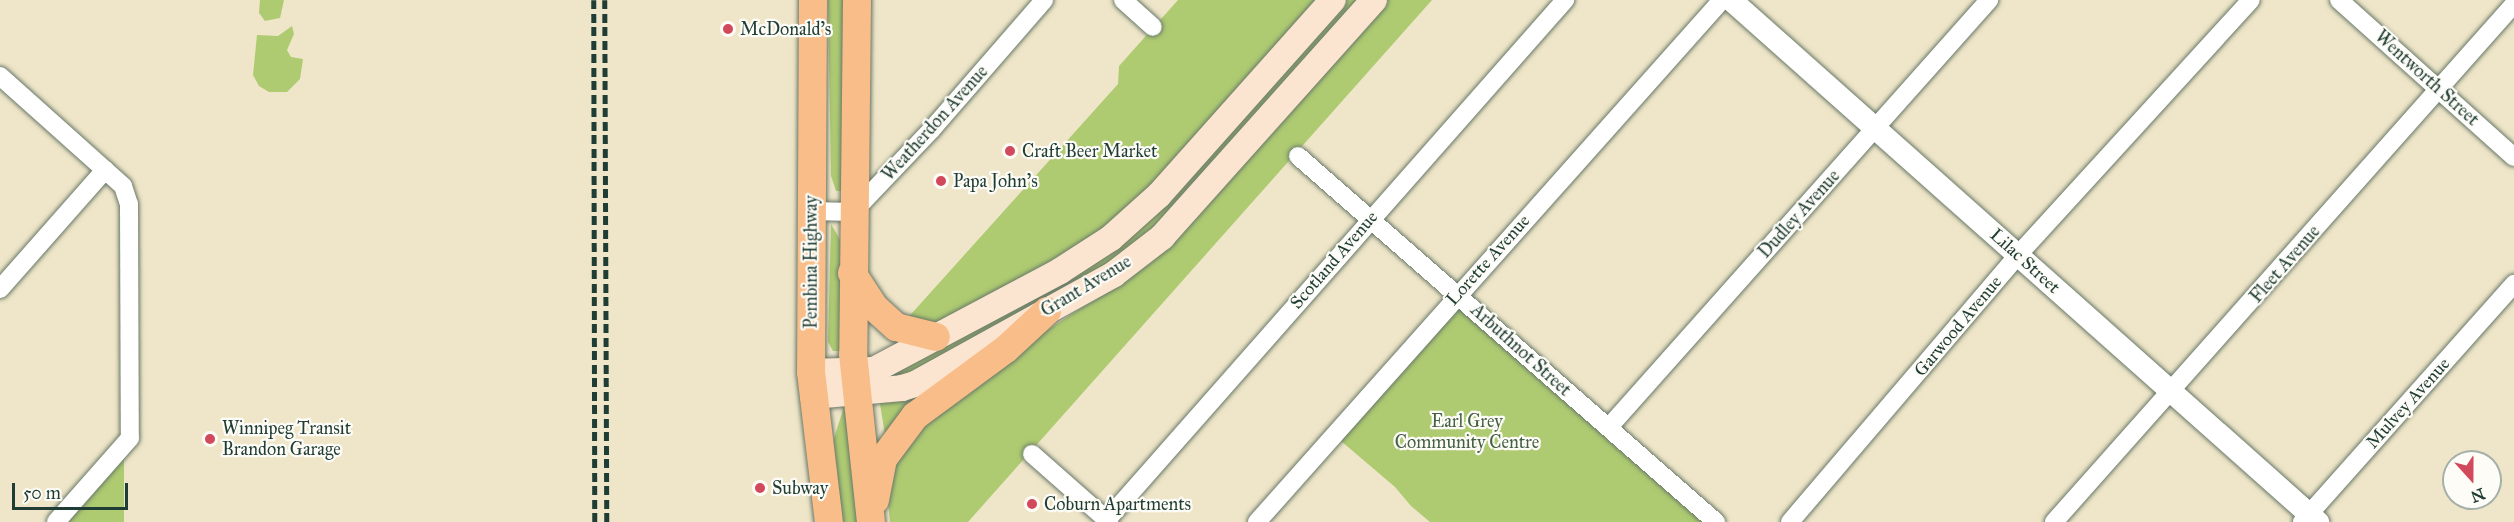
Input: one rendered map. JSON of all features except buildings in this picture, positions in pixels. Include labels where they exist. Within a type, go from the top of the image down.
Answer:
[{"type":"main road","name":"Pembina Highway","points":[[813,0],[810,211],[812,384],[829,522]]},
{"type":"main road","points":[[857,0],[852,273],[854,381],[871,521]]},
{"type":"main road","name":"Grant Avenue","points":[[854,381],[1060,271],[1111,237],[1159,195],[1333,0]]},
{"type":"main road","name":"Grant Avenue","points":[[812,384],[854,381],[893,390],[915,384],[1114,273],[1162,237],[1374,0]]},
{"type":"main road","points":[[852,273],[875,308],[896,327],[936,337]]},
{"type":"main road","points":[[871,521],[883,459],[915,416],[1006,349],[1047,311]]},
{"type":"street","name":"Weatherdon Avenue","points":[[853,212],[932,129],[1044,0]]},
{"type":"street","points":[[1123,0],[1153,27]]},
{"type":"street","name":"Scotland Avenue","points":[[1107,521],[1566,0]]},
{"type":"street","name":"Lorette Avenue","points":[[1257,522],[1722,0]]},
{"type":"street","name":"Lilac Street","points":[[1731,0],[1876,126],[2310,519]]},
{"type":"street","name":"Dudley Avenue","points":[[1609,427],[1989,0]]},
{"type":"street","name":"Garwood Avenue","points":[[1790,522],[2018,255],[2251,0]]},
{"type":"street","name":"Wentworth Street","points":[[2339,0],[2514,157]]},
{"type":"street","name":"Fleet Avenue","points":[[2054,522],[2172,392],[2514,4]]},
{"type":"street","points":[[0,76],[105,170],[127,193],[130,438],[56,522]]},
{"type":"street","name":"Arbuthnot Street","points":[[1298,156],[1459,294],[1716,522]]},
{"type":"street","points":[[0,289],[105,170]]},
{"type":"street","points":[[810,211],[853,212]]},
{"type":"street","name":"Mulvey Avenue","points":[[2310,519],[2514,284]]},
{"type":"street","points":[[1032,454],[1107,521]]},
{"type":"green space","points":[[260,0],[284,0],[280,18],[265,21],[259,13]]},
{"type":"green space","points":[[828,0],[847,0],[841,191],[836,191],[831,176]]},
{"type":"green space","points":[[1178,0],[1320,0],[1133,207],[1083,245],[939,324],[904,322],[1118,84],[1119,66]]},
{"type":"green space","points":[[1346,0],[1360,0],[1171,210],[1140,240],[1103,267],[911,375],[884,377],[1169,197]]},
{"type":"green space","points":[[1385,0],[1432,0],[968,522],[890,522],[887,492],[890,472],[912,431],[1046,331],[1144,267]]},
{"type":"green space","points":[[292,26],[294,34],[287,50],[291,57],[303,59],[300,79],[287,92],[269,92],[259,86],[253,75],[257,35],[278,36]]},
{"type":"green space","points":[[831,224],[842,243],[841,351],[833,351],[828,342]]},
{"type":"green space","name":"Earl Grey Community Centre","points":[[1459,308],[1706,522],[1430,522],[1411,506],[1395,487],[1341,441]]},
{"type":"green space","points":[[941,381],[885,435],[879,398]]},
{"type":"green space","points":[[844,407],[864,522],[840,522],[828,457]]},
{"type":"green space","points":[[124,459],[124,522],[68,522]]},
{"type":"railway","points":[[594,0],[595,522]]},
{"type":"railway","points":[[605,0],[607,522]]},
{"type":"place","name":"McDonald's","points":[[728,29]]},
{"type":"place","name":"Craft Beer Market","points":[[1010,151]]},
{"type":"place","name":"Papa John's","points":[[941,181]]},
{"type":"place","name":"Winnipeg Transit Brandon Garage","points":[[210,439]]},
{"type":"place","name":"Subway","points":[[760,488]]},
{"type":"place","name":"Coburn Apartments","points":[[1032,504]]}]
